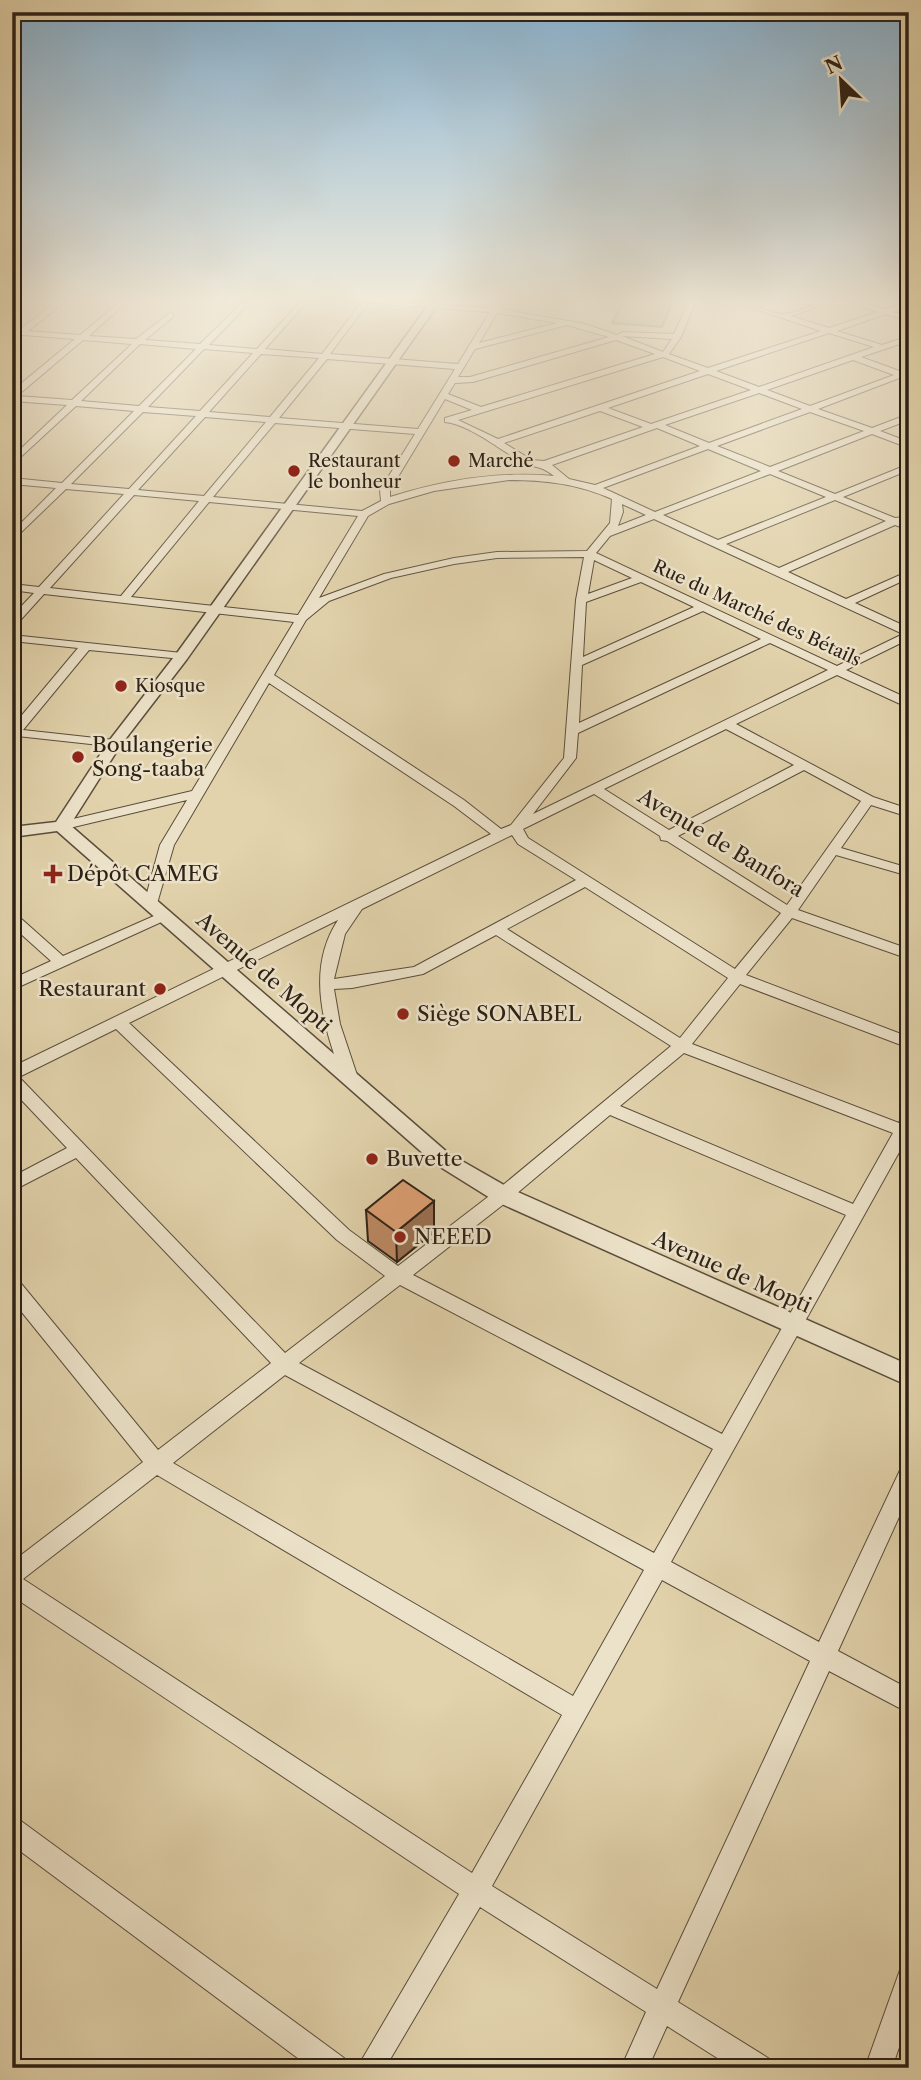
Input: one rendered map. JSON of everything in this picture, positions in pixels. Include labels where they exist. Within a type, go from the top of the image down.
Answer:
[{"type":"street","points":[[13,397],[346,426],[423,427],[527,397]]},
{"type":"street","points":[[12,462],[80,397]]},
{"type":"street","points":[[12,538],[153,397]]},
{"type":"street","points":[[12,623],[219,397]]},
{"type":"street","points":[[123,600],[289,397]]},
{"type":"street","points":[[61,826],[114,744],[182,656],[367,397]]},
{"type":"street","points":[[386,502],[385,490],[442,397]]},
{"type":"street","points":[[448,397],[482,411]]},
{"type":"street","points":[[497,442],[634,397]]},
{"type":"street","points":[[498,479],[737,397]]},
{"type":"street","points":[[781,397],[909,444]]},
{"type":"street","points":[[595,488],[844,397]]},
{"type":"street","points":[[601,408],[708,447],[909,527]]},
{"type":"street","points":[[606,534],[909,417]]},
{"type":"street","points":[[452,420],[530,462],[545,464],[566,481]]},
{"type":"street","points":[[718,544],[909,467]]},
{"type":"street","points":[[12,985],[157,910],[167,845],[364,514],[386,502],[431,487],[498,479],[566,481],[595,488],[909,634]]},
{"type":"street","points":[[12,481],[364,514]]},
{"type":"street","points":[[516,828],[570,758],[581,600],[590,554],[606,534],[618,512],[617,498]]},
{"type":"street","points":[[780,572],[909,516]]},
{"type":"street","points":[[12,587],[301,619],[325,599],[388,576],[454,561],[497,555],[590,554]]},
{"type":"street","name":"Rue du Marché des Bétails","points":[[590,554],[909,704]]},
{"type":"street","points":[[846,603],[909,574]]},
{"type":"street","points":[[581,600],[642,578]]},
{"type":"street","points":[[578,663],[703,607]]},
{"type":"street","points":[[12,1074],[909,634]]},
{"type":"street","points":[[12,638],[182,656]]},
{"type":"street","points":[[572,731],[771,638]]},
{"type":"street","points":[[13,733],[86,646]]},
{"type":"street","points":[[267,676],[459,803],[500,835]]},
{"type":"street","points":[[726,724],[868,800],[909,813]]},
{"type":"street","points":[[13,733],[114,744]]},
{"type":"street","points":[[666,837],[804,765]]},
{"type":"street","name":"Avenue de Banfora","points":[[595,789],[666,837],[789,912],[909,954]]},
{"type":"street","points":[[12,832],[61,826],[197,794]]},
{"type":"street","points":[[12,1575],[503,1195],[682,1046],[739,978],[789,912],[868,800]]},
{"type":"street","name":"Avenue de Mopti","points":[[61,826],[441,1158],[503,1195],[909,1376]]},
{"type":"street","points":[[516,828],[523,841],[739,978],[909,1043]]},
{"type":"street","points":[[834,850],[909,872]]},
{"type":"street","points":[[326,984],[352,983],[418,971],[586,881]]},
{"type":"street","points":[[350,1078],[332,1024],[326,984],[330,949],[347,917],[362,903]]},
{"type":"street","points":[[12,918],[61,962]]},
{"type":"street","points":[[370,2068],[476,1890],[855,1212],[906,1128],[682,1046],[495,928]]},
{"type":"street","points":[[118,1022],[343,1235],[399,1276],[725,1445]]},
{"type":"street","points":[[12,1080],[285,1365],[909,1702]]},
{"type":"street","points":[[609,1108],[855,1212]]},
{"type":"street","points":[[12,1185],[78,1149]]},
{"type":"street","points":[[12,1286],[157,1464],[577,1711]]},
{"type":"street","points":[[634,2068],[909,1472]]},
{"type":"street","points":[[12,1584],[476,1890],[758,2068]]},
{"type":"street","points":[[12,1830],[334,2068]]},
{"type":"street","points":[[878,2068],[909,1979]]},
{"type":"building","points":[[403,1180],[434,1201],[396,1232],[366,1210]]},
{"type":"place","name":"Marché","points":[[454,461]]},
{"type":"place","name":"Restaurant le bonheur","points":[[294,471]]},
{"type":"place","name":"Kiosque","points":[[121,686]]},
{"type":"place","name":"Boulangerie Song-taaba","points":[[78,757]]},
{"type":"place","name":"Dépôt CAMEG","points":[[53,874]]},
{"type":"place","name":"Restaurant","points":[[160,989]]},
{"type":"place","name":"Siège SONABEL","points":[[403,1014]]},
{"type":"place","name":"Buvette","points":[[372,1159]]},
{"type":"place","name":"NEEED","points":[[400,1237]]}]
